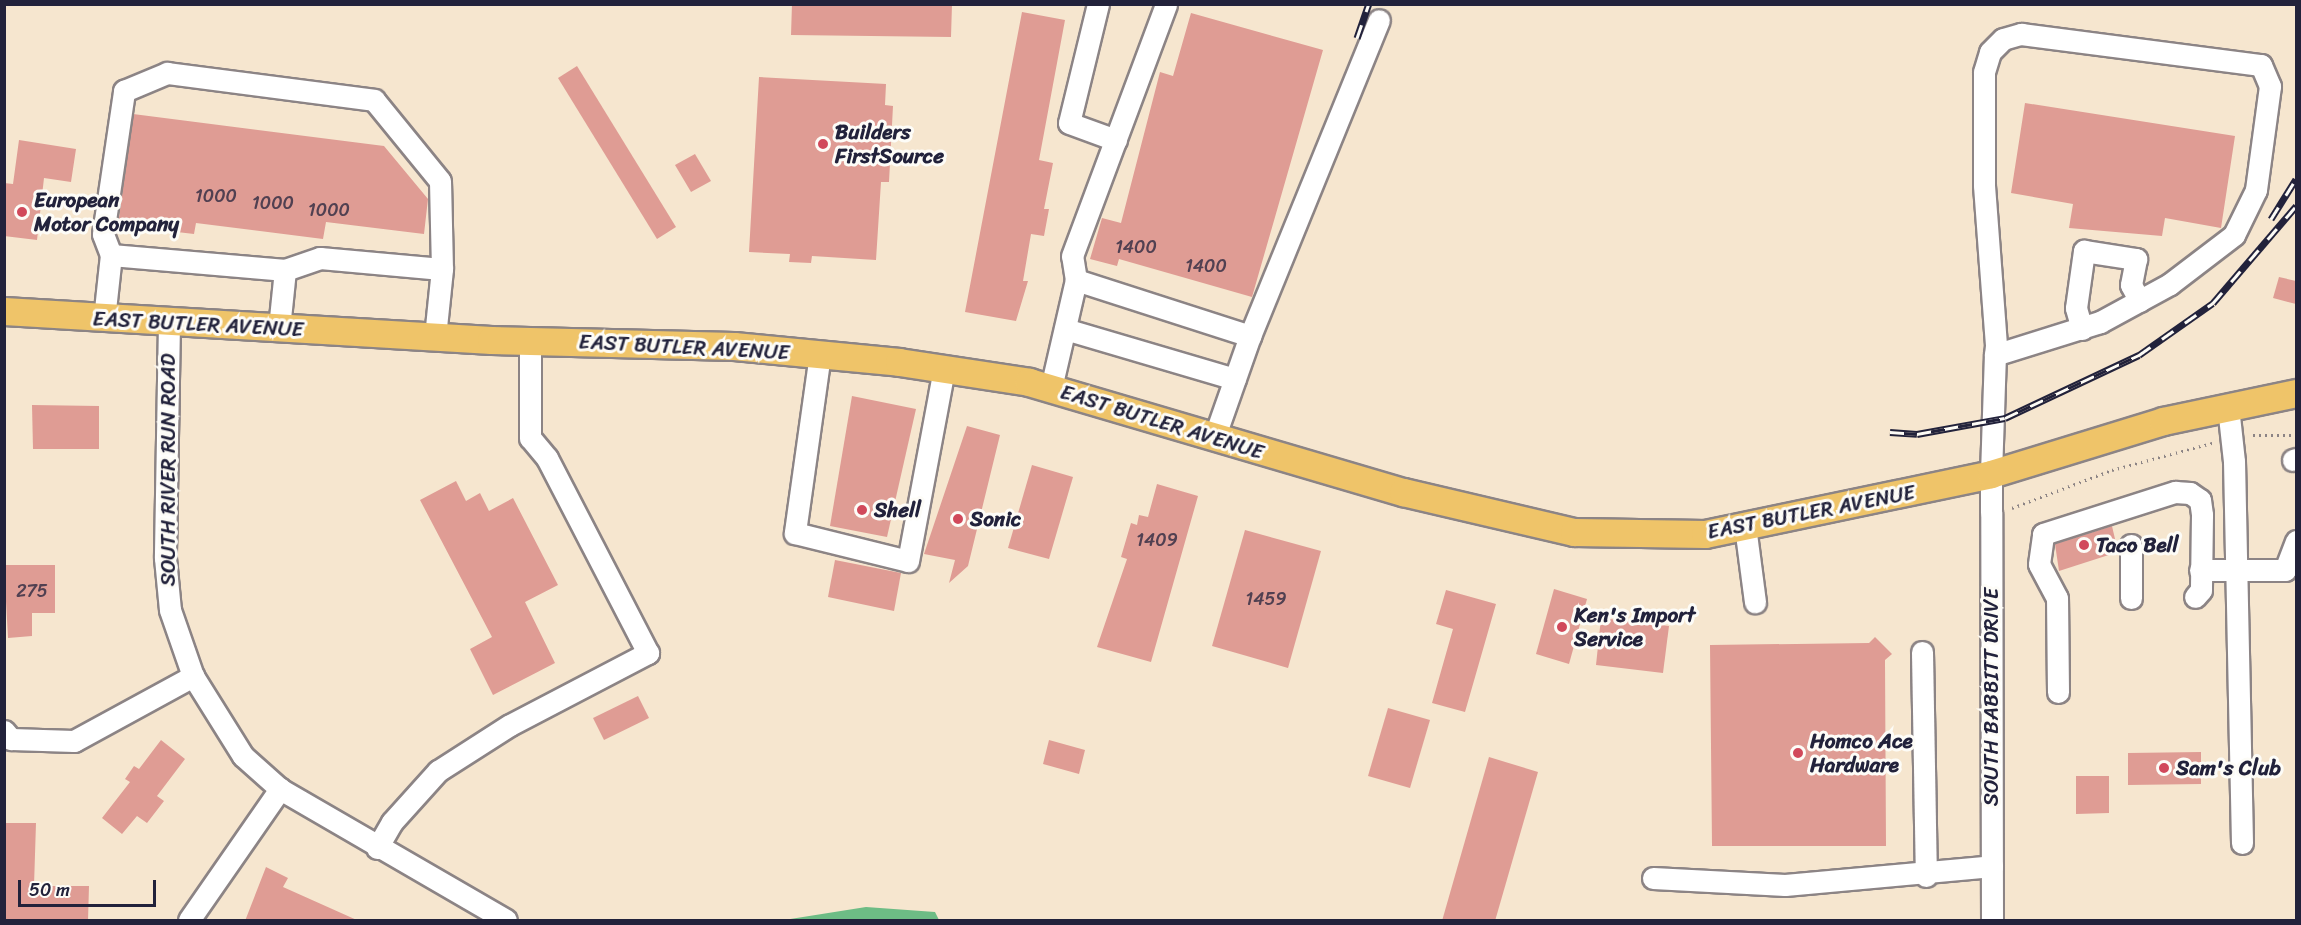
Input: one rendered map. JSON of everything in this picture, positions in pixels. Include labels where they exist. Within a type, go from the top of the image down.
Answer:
[{"type":"main road","name":"EAST BUTLER AVENUE","points":[[4,311],[169,323],[435,337],[734,346],[944,369],[1051,388],[1403,492],[1574,532],[1705,534],[1991,474],[2228,407],[2296,393]]},
{"type":"street","points":[[1098,4],[1069,123],[1116,140]]},
{"type":"street","points":[[1051,388],[1076,280],[1072,256],[1166,4]]},
{"type":"street","points":[[1214,438],[1250,336],[1379,21]]},
{"type":"street","name":"SOUTH BABBITT DRIVE","points":[[1992,921],[1991,474],[1995,355],[1987,268],[1984,72],[1990,52],[2003,39],[2021,34],[2261,65],[2269,74],[2256,190],[2244,221],[2211,255],[2140,301],[2082,329],[1995,355]]},
{"type":"street","points":[[104,319],[111,255],[103,234],[124,91],[167,73],[374,100],[440,181],[442,269],[435,337]]},
{"type":"street","points":[[2082,329],[2076,308],[2084,250],[2136,258],[2131,285],[2140,301]]},
{"type":"street","points":[[111,255],[285,270],[320,258],[442,269]]},
{"type":"street","points":[[279,328],[285,270]]},
{"type":"street","points":[[1076,280],[1250,336]]},
{"type":"street","name":"SOUTH RIVER RUN ROAD","points":[[169,323],[165,558],[170,610],[193,676],[243,756],[280,789],[377,848],[506,921]]},
{"type":"street","points":[[1065,329],[1235,379]]},
{"type":"street","points":[[377,848],[392,822],[438,771],[510,725],[648,653],[547,458],[530,438],[530,341]]},
{"type":"street","points":[[820,354],[795,533],[908,561],[944,369]]},
{"type":"street","points":[[2228,407],[2237,570],[2242,843]]},
{"type":"street","points":[[2058,692],[2057,598],[2039,564],[2043,534],[2175,492],[2200,500],[2201,590],[2195,597]]},
{"type":"street","points":[[1744,526],[1755,602]]},
{"type":"street","points":[[2200,570],[2284,570],[2296,542]]},
{"type":"street","points":[[2131,544],[2131,598]]},
{"type":"street","points":[[1922,652],[1926,876]]},
{"type":"street","points":[[4,731],[11,739],[74,741],[193,676]]},
{"type":"street","points":[[189,921],[280,789]]},
{"type":"street","points":[[1653,878],[1785,885],[1926,876],[1992,866]]},
{"type":"path","points":[[2253,435],[2296,435]]},
{"type":"green space","points":[[866,907],[935,912],[939,920],[784,920]]},
{"type":"building","points":[[792,4],[952,4],[951,37],[791,35]]},
{"type":"building","points":[[1022,12],[1065,20],[1039,160],[1053,163],[1044,209],[1049,209],[1044,236],[1031,234],[1023,281],[1028,281],[1016,321],[965,312]]},
{"type":"building","points":[[1191,13],[1323,50],[1252,297],[1119,259],[1117,266],[1090,259],[1102,218],[1121,223],[1160,72],[1173,76]]},
{"type":"building","points":[[577,66],[676,227],[657,239],[558,78]]},
{"type":"building","name":"Builders FirstSource","points":[[759,77],[886,84],[885,105],[893,106],[889,182],[881,182],[876,260],[812,256],[811,263],[789,262],[790,254],[749,252]]},
{"type":"building","points":[[2025,103],[2235,136],[2221,228],[2165,218],[2162,236],[2069,228],[2073,204],[2011,193]]},
{"type":"building","points":[[133,114],[384,146],[428,199],[424,234],[326,222],[323,239],[196,223],[194,234],[118,225]]},
{"type":"building","points":[[19,140],[76,149],[71,182],[44,178],[37,240],[4,236],[4,183],[13,184]]},
{"type":"building","points":[[695,154],[711,181],[691,192],[675,165]]},
{"type":"building","points":[[2279,277],[2296,281],[2296,304],[2273,298]]},
{"type":"building","points":[[852,396],[916,409],[887,537],[830,526]]},
{"type":"building","points":[[32,405],[99,406],[99,449],[33,449]]},
{"type":"building","points":[[967,426],[1000,435],[968,566],[949,583],[955,560],[924,554]]},
{"type":"building","points":[[1032,465],[1073,477],[1049,559],[1008,548]]},
{"type":"building","points":[[456,481],[466,501],[480,493],[489,511],[513,498],[558,585],[525,602],[555,663],[493,695],[470,649],[492,637],[420,500]]},
{"type":"building","points":[[1157,484],[1198,496],[1151,662],[1097,647],[1127,559],[1121,557],[1131,523],[1137,525],[1139,515],[1148,517]]},
{"type":"building","name":"Taco Bell","points":[[2112,526],[2118,552],[2059,571],[2055,544]]},
{"type":"building","points":[[1245,530],[1321,551],[1288,668],[1212,646]]},
{"type":"building","points":[[835,560],[901,573],[894,611],[828,597]]},
{"type":"building","points":[[4,565],[55,565],[55,613],[32,613],[32,636],[8,638]]},
{"type":"building","name":"Ken's Import Service","points":[[1554,589],[1587,599],[1569,664],[1536,654]]},
{"type":"building","points":[[1446,590],[1496,604],[1465,712],[1432,703],[1453,629],[1436,624]]},
{"type":"building","points":[[1601,618],[1669,626],[1663,673],[1596,665]]},
{"type":"building","name":"Homco Ace Hardware","points":[[1875,637],[1892,654],[1885,660],[1886,846],[1712,846],[1710,645],[1869,643]]},
{"type":"building","points":[[638,696],[649,718],[604,740],[593,718]]},
{"type":"building","points":[[1388,708],[1430,720],[1410,788],[1368,776]]},
{"type":"building","points":[[161,740],[185,759],[157,796],[164,801],[147,823],[137,816],[122,834],[102,818],[130,782],[125,779],[134,766],[139,769]]},
{"type":"building","points":[[1049,740],[1085,750],[1079,774],[1043,764]]},
{"type":"building","name":"Sam's Club","points":[[2201,752],[2201,784],[2128,785],[2128,753]]},
{"type":"building","points":[[1489,757],[1538,772],[1495,921],[1442,921]]},
{"type":"building","points":[[2076,776],[2109,776],[2109,813],[2076,814]]},
{"type":"building","points":[[4,823],[36,823],[34,886],[89,886],[88,921],[4,921]]},
{"type":"building","points":[[266,867],[288,878],[283,887],[359,921],[245,921]]},
{"type":"railway","points":[[1357,38],[1369,4]]},
{"type":"railway","points":[[2271,219],[2296,179]]},
{"type":"railway","points":[[1890,432],[1917,434],[2005,418],[2139,355],[2213,303],[2296,206]]},
{"type":"place","name":"Builders FirstSource","points":[[823,144]]},
{"type":"place","name":"European Motor Company","points":[[22,212]]},
{"type":"place","name":"Shell","points":[[862,510]]},
{"type":"place","name":"Sonic","points":[[958,519]]},
{"type":"place","name":"Taco Bell","points":[[2084,545]]},
{"type":"place","name":"Ken's Import Service","points":[[1562,627]]},
{"type":"place","name":"Homco Ace Hardware","points":[[1798,753]]},
{"type":"place","name":"Sam's Club","points":[[2164,768]]}]
